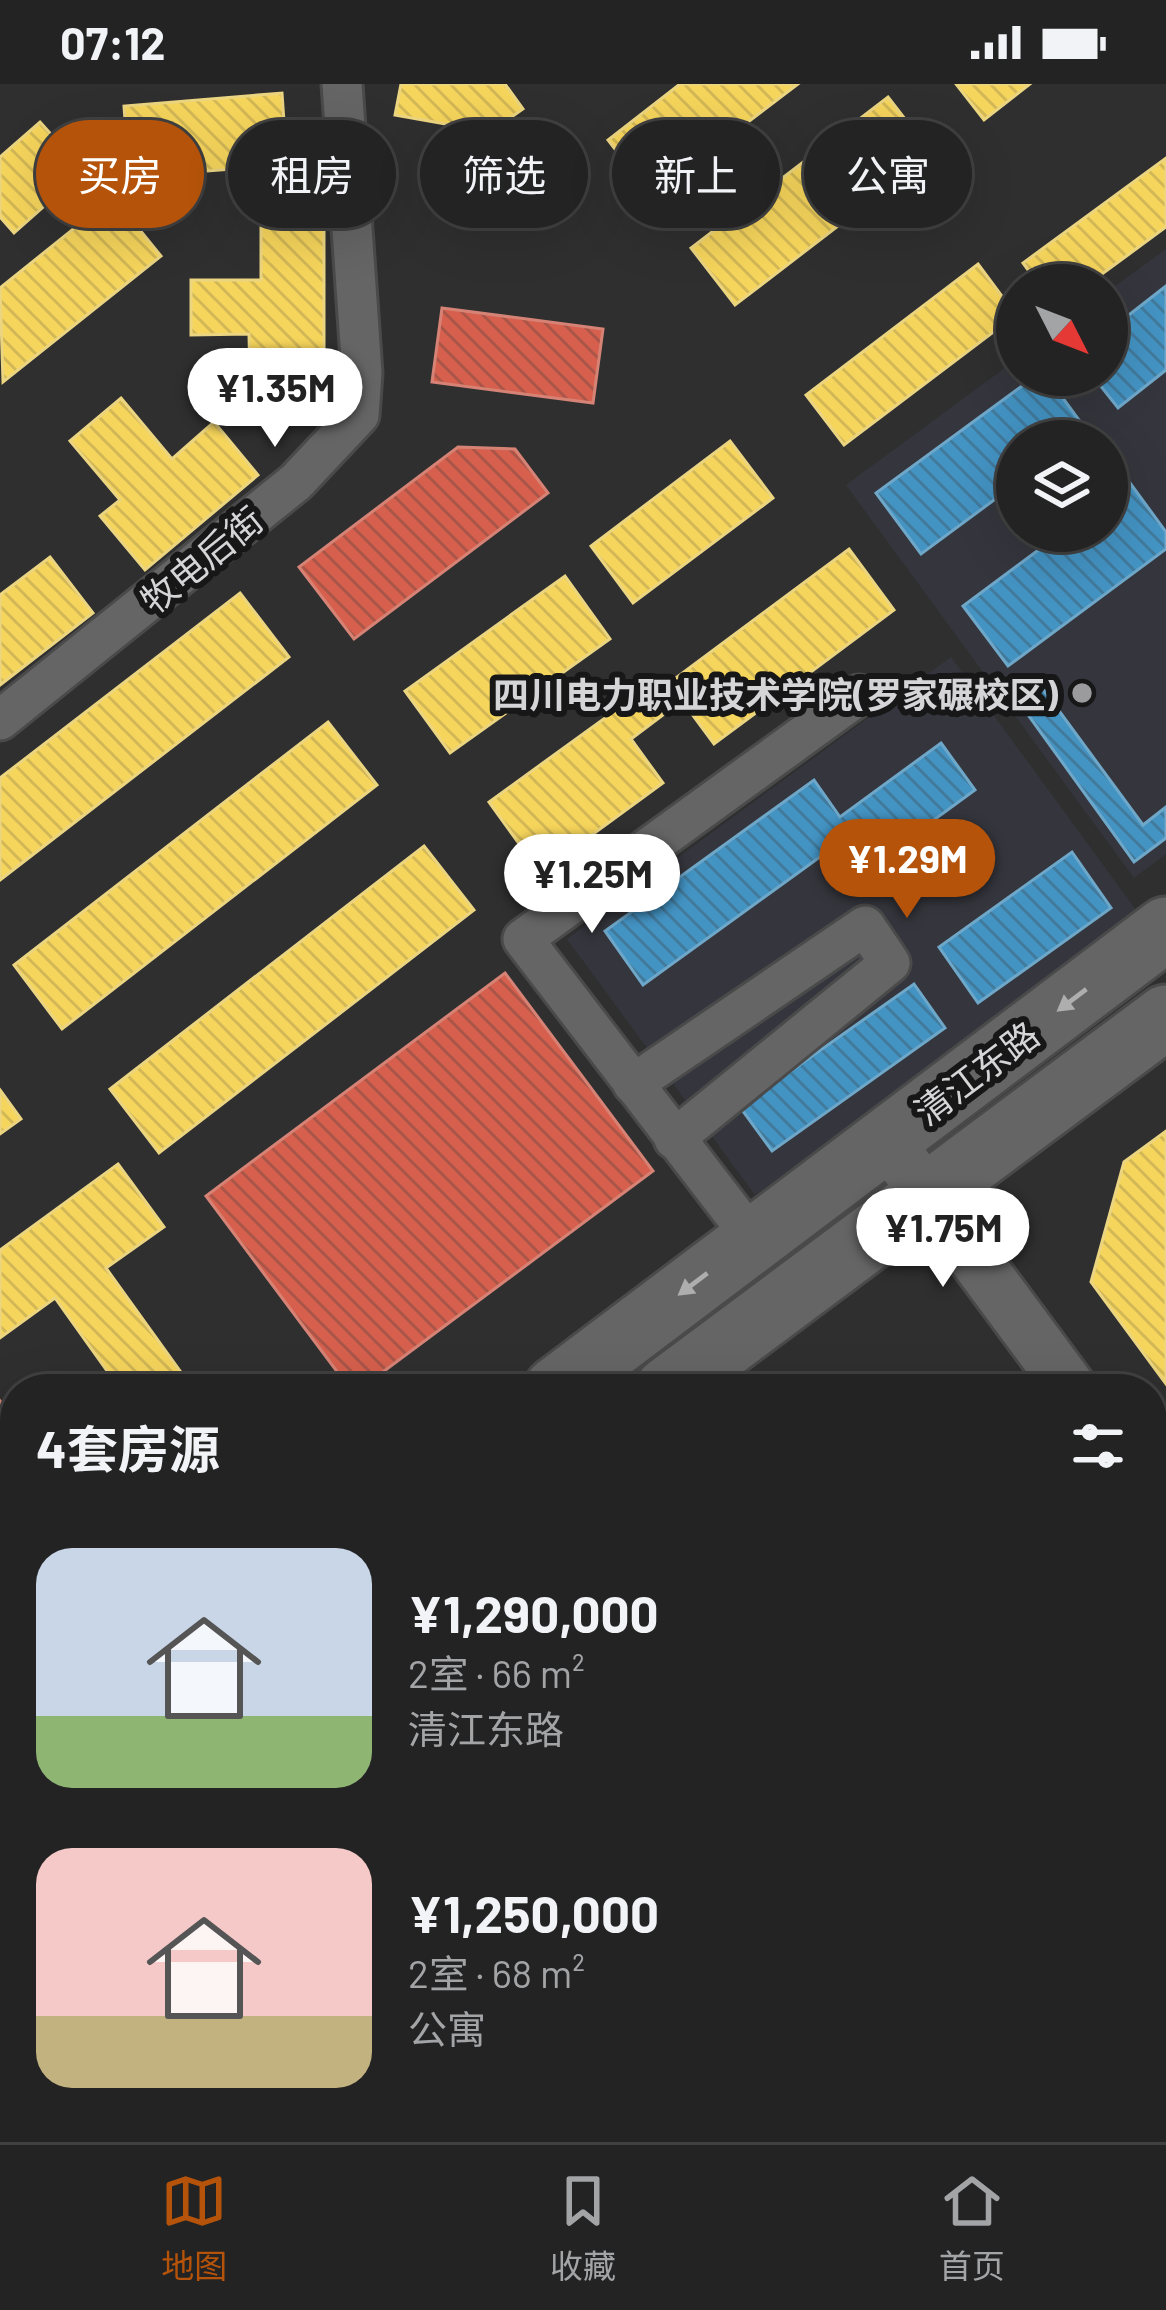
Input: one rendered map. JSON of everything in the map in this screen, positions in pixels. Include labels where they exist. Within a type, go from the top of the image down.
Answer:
[{"type":"main road","name":"清江东路","points":[[576,1374],[1166,929]]},
{"type":"main road","name":"清江东路","points":[[687,1374],[1166,1016]]},
{"type":"street","name":"牧电后街","points":[[0,720],[296,482],[359,416],[362,374],[342,84]]},
{"type":"street","points":[[753,1239],[523,939],[859,695]]},
{"type":"street","points":[[633,1084],[865,926],[890,963],[674,1139]]},
{"type":"street","points":[[886,1139],[1060,1374]]},
{"type":"shaded area","name":"四川电力职业技术学院(罗家碾校区)","points":[[1166,249],[1166,854],[1134,878],[846,485],[996,374],[996,396],[1128,396],[1128,277]]},
{"type":"shaded area","points":[[951,657],[1139,914],[755,1195],[567,939]]},
{"type":"building: 住宅","points":[[401,84],[505,84],[523,109],[507,120],[423,120],[395,115]]},
{"type":"building: 住宅","points":[[680,84],[798,84],[751,120],[634,120]]},
{"type":"building: 住宅","points":[[956,84],[1030,84],[984,120]]},
{"type":"building: 住宅","points":[[282,93],[284,120],[228,120],[228,169],[204,171],[204,120],[125,120],[124,106]]},
{"type":"building: 住宅","points":[[888,97],[906,120],[858,120]]},
{"type":"building: 住宅","points":[[36,126],[36,214],[14,233],[0,217],[0,157]]},
{"type":"building: 住宅","points":[[1166,158],[1166,227],[1116,264],[1023,263]]},
{"type":"building: 住宅","points":[[804,161],[804,228],[835,228],[735,305],[691,248],[717,228],[780,228],[780,180]]},
{"type":"building: 住宅","points":[[75,228],[138,228],[161,256],[3,382],[0,288]]},
{"type":"building: 住宅","points":[[261,228],[324,228],[324,383],[250,384],[249,334],[191,335],[191,280],[261,280]]},
{"type":"building: 住宅","points":[[978,264],[996,288],[996,330],[844,445],[806,395]]},
{"type":"building: 住宅","points":[[121,398],[172,459],[214,422],[258,475],[145,570],[100,516],[120,500],[70,441]]},
{"type":"building: 住宅","points":[[730,441],[773,498],[633,603],[591,546]]},
{"type":"building: 住宅","points":[[849,549],[894,610],[714,744],[669,683]]},
{"type":"building: 住宅","points":[[50,557],[93,613],[0,685],[0,595]]},
{"type":"building: 住宅","points":[[565,576],[610,639],[450,753],[405,691]]},
{"type":"building: 住宅","points":[[240,593],[289,657],[0,880],[0,778]]},
{"type":"building: 住宅","points":[[645,689],[663,715],[631,739],[663,783],[540,873],[489,802]]},
{"type":"building: 住宅","points":[[328,722],[377,785],[62,1029],[14,965]]},
{"type":"building: 住宅","points":[[424,846],[474,910],[159,1153],[110,1089]]},
{"type":"building: 住宅","points":[[0,1090],[21,1119],[0,1134]]},
{"type":"building: 住宅","points":[[1166,1131],[1166,1374],[1159,1374],[1091,1282],[1124,1162]]},
{"type":"building: 住宅","points":[[118,1164],[164,1227],[106,1268],[182,1374],[109,1374],[55,1298],[0,1338],[0,1250]]},
{"type":"building: 商业","points":[[442,308],[603,329],[593,403],[432,382]]},
{"type":"building: 商业","points":[[458,447],[515,449],[548,493],[354,639],[299,567]]},
{"type":"building: 商业","points":[[505,973],[653,1171],[380,1374],[339,1374],[206,1196]]},
{"type":"building: 学校","points":[[1166,286],[1166,370],[1118,408],[1109,396],[1128,396],[1128,316]]},
{"type":"building: 学校","points":[[1008,396],[1061,396],[1079,420],[996,420],[996,499],[921,554],[876,493]]},
{"type":"building: 学校","points":[[1128,484],[1166,532],[1166,549],[1008,666],[963,606],[1036,552],[1128,552]]},
{"type":"building: 学校","points":[[1043,689],[1143,825],[1166,807],[1166,838],[1134,862],[1021,705]]},
{"type":"building: 学校","points":[[941,743],[975,790],[875,863],[853,833],[643,985],[605,931],[814,780],[840,817]]},
{"type":"building: 学校","points":[[1072,852],[1111,908],[978,1003],[939,947]]},
{"type":"building: 学校","points":[[914,984],[945,1028],[772,1151],[740,1107]]},
{"type":"place","name":"四川电力职业技术学院(罗家碾校区)","points":[[1082,693]]}]
